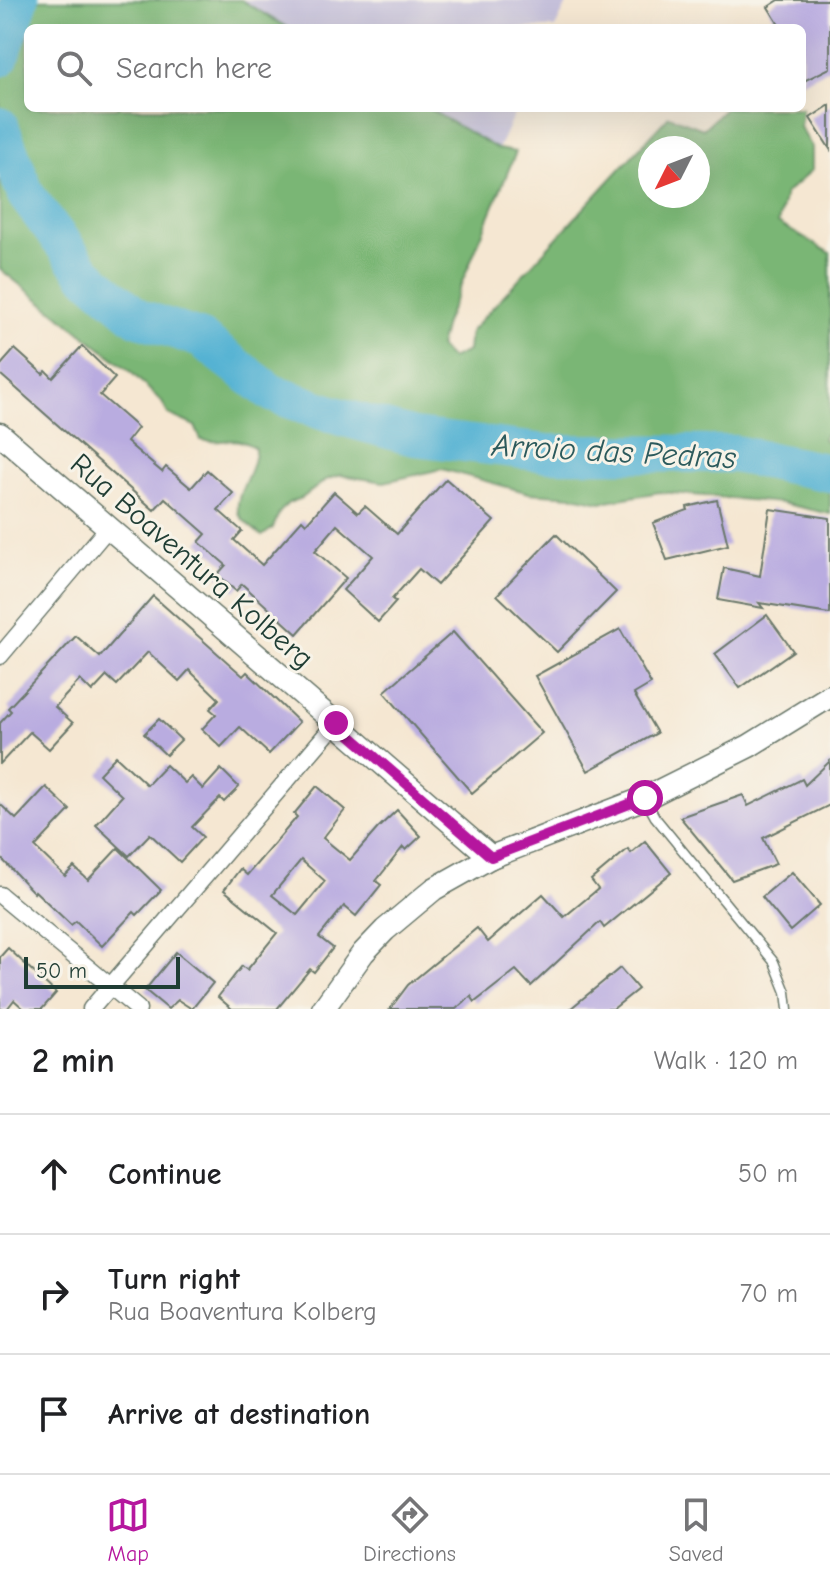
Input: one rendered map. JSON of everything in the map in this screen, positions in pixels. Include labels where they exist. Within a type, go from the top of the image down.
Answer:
[{"type":"street","name":"Rua Boaventura Kolberg","points":[[0,434],[491,857]]},
{"type":"street","points":[[0,656],[107,529]]},
{"type":"street","points":[[323,1009],[355,964],[385,930],[434,889],[491,857],[645,798],[749,746],[830,696]]},
{"type":"street","points":[[91,1009],[336,723]]},
{"type":"street","points":[[0,895],[138,1009]]},
{"type":"lane","points":[[645,798],[655,817],[774,962],[786,992],[788,1009]]},
{"type":"shaded area","points":[[241,0],[569,0],[557,24],[281,24]]},
{"type":"shaded area","points":[[434,112],[515,112],[498,149]]},
{"type":"green space","points":[[0,0],[241,0],[281,24],[24,24],[24,112],[434,112],[498,149],[516,152],[445,323],[439,347],[451,359],[468,351],[470,332],[638,150],[638,208],[710,208],[710,136],[651,136],[669,116],[703,129],[722,112],[802,112],[800,127],[812,147],[812,170],[785,194],[778,223],[830,253],[830,427],[823,439],[830,444],[830,514],[781,503],[660,492],[601,502],[573,496],[529,493],[442,469],[384,482],[340,475],[326,480],[302,498],[288,503],[279,513],[273,528],[262,536],[243,520],[238,507],[255,448],[234,440],[201,440],[195,426],[168,414],[162,402],[130,371],[0,269]]},
{"type":"building","points":[[779,0],[830,0],[830,68],[806,80],[806,24],[779,24],[768,7]]},
{"type":"building","points":[[830,105],[830,149],[810,118]]},
{"type":"building","points":[[82,346],[115,378],[100,395],[138,428],[127,442],[162,472],[166,467],[191,488],[207,470],[233,493],[218,510],[242,531],[234,540],[262,565],[302,520],[306,524],[334,492],[358,513],[365,506],[397,534],[446,479],[494,521],[437,585],[419,569],[392,599],[396,602],[378,622],[343,590],[373,556],[337,525],[315,551],[346,578],[297,634],[242,584],[236,591],[217,575],[226,565],[199,542],[206,534],[165,498],[154,510],[0,374],[0,366],[15,349],[43,374],[46,371],[53,378]]},
{"type":"building","points":[[717,500],[728,545],[667,560],[653,523],[688,510],[687,507]]},
{"type":"building","points":[[770,509],[830,518],[830,614],[718,600],[724,568],[760,576]]},
{"type":"building","points":[[556,534],[616,592],[557,652],[497,595]]},
{"type":"building","points":[[153,596],[243,676],[247,672],[299,722],[269,754],[240,727],[221,747],[202,729],[216,714],[210,709],[219,699],[189,670],[179,681],[148,652],[117,685],[107,676],[92,692],[80,680],[55,707],[73,723],[49,749],[30,732],[0,764],[0,723],[11,711],[8,708],[76,636],[100,657]]},
{"type":"building","points":[[767,615],[793,651],[740,688],[715,654]]},
{"type":"building","points":[[620,629],[651,684],[634,694],[657,733],[588,771],[535,676]]},
{"type":"building","points":[[453,632],[542,733],[472,793],[384,692]]},
{"type":"building","points":[[159,719],[181,740],[166,755],[144,734]]},
{"type":"building","points":[[116,756],[147,785],[166,765],[185,783],[191,777],[203,789],[221,769],[239,787],[224,802],[220,798],[192,827],[203,837],[180,862],[150,834],[129,856],[96,825],[122,796],[99,774]]},
{"type":"building","points":[[830,761],[830,805],[763,838],[776,864],[732,880],[680,817],[743,795],[748,806],[802,779],[805,785]]},
{"type":"building","points":[[317,786],[345,810],[323,838],[350,860],[397,810],[421,836],[406,850],[403,847],[376,881],[381,885],[356,916],[344,906],[319,937],[333,948],[314,972],[310,969],[277,1009],[232,1009],[218,997],[242,966],[247,970],[277,933],[224,890],[240,869],[247,875],[297,817],[294,814]],"holes":[[[301,860],[325,881],[297,915],[272,895]]]},
{"type":"building","points":[[46,787],[70,810],[35,847],[65,876],[74,867],[88,880],[118,848],[161,890],[137,915],[134,912],[102,946],[76,921],[71,925],[34,893],[0,857],[0,804],[16,819]]},
{"type":"building","points":[[645,841],[671,873],[604,928],[600,922],[531,986],[516,970],[475,1002],[471,996],[456,1009],[390,1009],[408,985],[477,928],[488,942],[543,894],[564,917],[598,889],[591,880],[628,849],[631,853]]},
{"type":"building","points":[[792,872],[820,905],[790,931],[762,897]]},
{"type":"building","points":[[8,948],[56,993],[42,1009],[24,1009],[14,1000],[7,1009],[0,1009],[0,957]]},
{"type":"building","points":[[176,952],[213,983],[192,1009],[178,1000],[168,1009],[145,990]]},
{"type":"building","points":[[620,968],[638,989],[613,1009],[570,1009]]},
{"type":"waterway","name":"Arroio das Pedras","points":[[0,58],[20,0]]},
{"type":"waterway","name":"Arroio das Pedras","points":[[0,126],[26,195],[85,273],[137,317],[201,339],[272,393],[331,414],[414,437],[547,453],[734,454],[830,473]]},
{"type":"route","points":[[336,723],[491,857],[645,798]]}]
